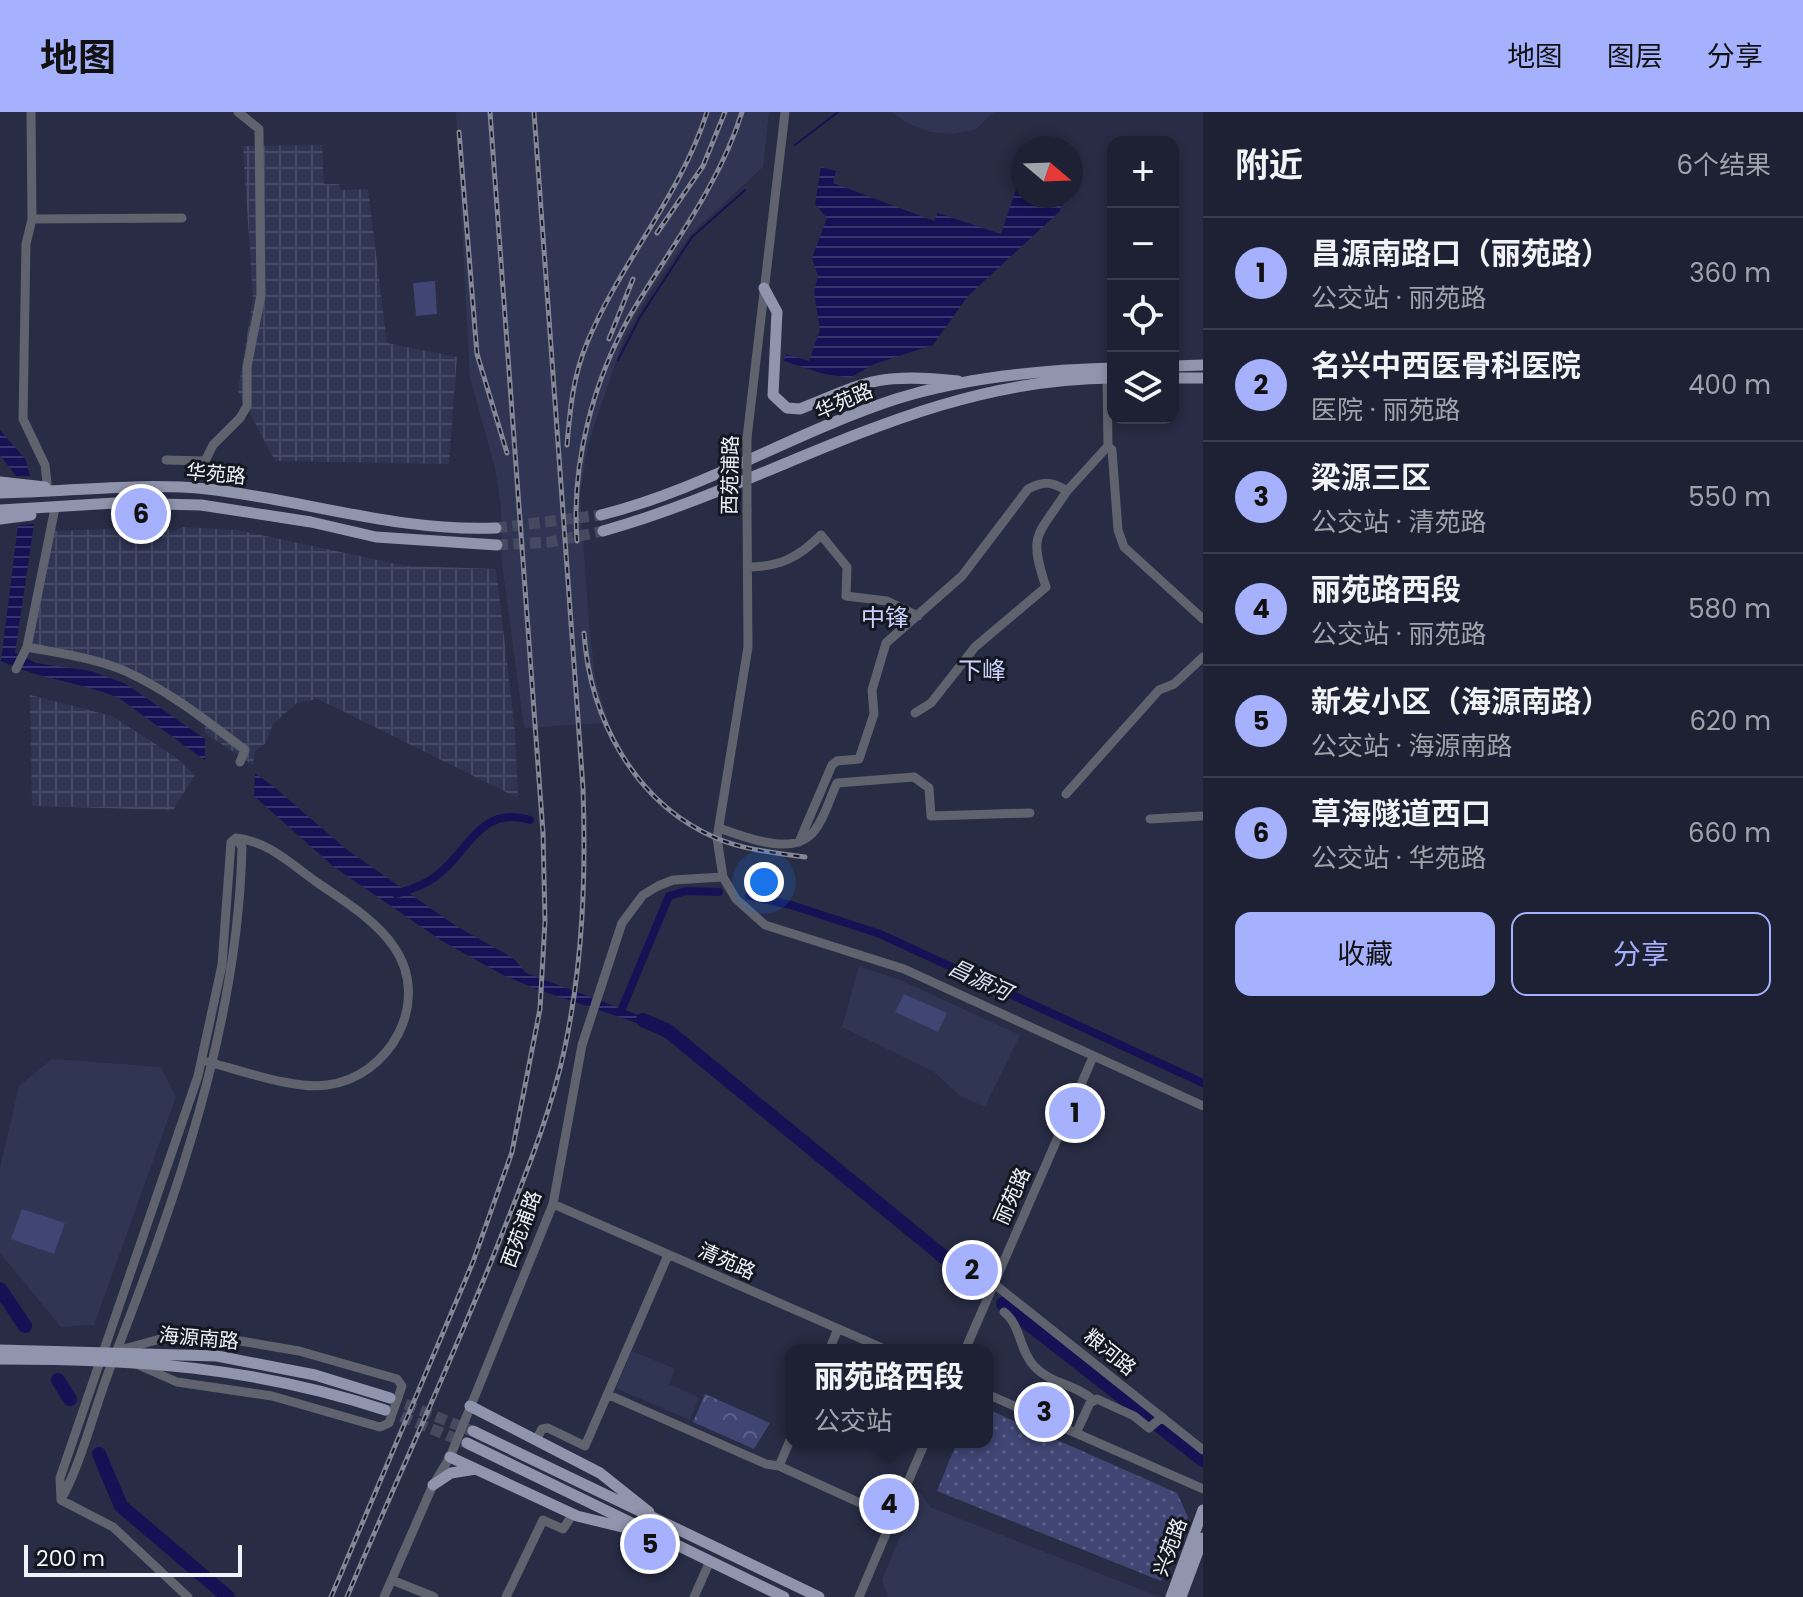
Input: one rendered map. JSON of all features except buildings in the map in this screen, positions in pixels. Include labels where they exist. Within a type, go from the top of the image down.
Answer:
[{"type":"main road","points":[[764,288],[777,312],[773,395],[787,408],[800,409],[871,380],[893,376],[967,382]]},
{"type":"main road","points":[[1179,366],[1203,365]]},
{"type":"main road","name":"华苑路","points":[[601,515],[687,488],[896,399],[1011,374],[1107,375]]},
{"type":"main road","name":"华苑路","points":[[603,531],[689,503],[913,412],[1013,387],[1107,375]]},
{"type":"main road","points":[[1179,378],[1203,378]]},
{"type":"main road","points":[[0,482],[48,490]]},
{"type":"main road","name":"华苑路","points":[[48,490],[203,489],[258,496],[386,522],[496,528]]},
{"type":"main road","points":[[0,493],[48,490]]},
{"type":"main road","name":"华苑路","points":[[55,508],[115,503],[201,505],[283,517],[376,537],[497,545]]},
{"type":"main road","points":[[0,510],[55,508]]},
{"type":"main road","points":[[0,519],[55,508]]},
{"type":"main road","name":"海源南路","points":[[0,1350],[102,1355]]},
{"type":"main road","name":"海源南路","points":[[0,1359],[181,1353],[255,1362],[315,1375],[390,1398]]},
{"type":"main road","name":"海源南路","points":[[116,1355],[129,1360],[249,1374],[312,1387],[385,1410]]},
{"type":"main road","points":[[470,1406],[600,1473],[663,1530]]},
{"type":"main road","points":[[473,1431],[663,1530],[710,1561],[784,1597]]},
{"type":"main road","points":[[467,1443],[819,1597]]},
{"type":"main road","points":[[450,1457],[573,1514],[663,1530]]},
{"type":"main road","points":[[433,1485],[451,1473],[476,1469]]},
{"type":"main road","name":"兴苑路","points":[[1171,1597],[1203,1510]]},
{"type":"main road","name":"兴苑路","points":[[1181,1597],[1203,1538]]},
{"type":"street","points":[[31,112],[32,219],[26,244],[23,419],[45,465],[48,490]]},
{"type":"street","points":[[166,460],[205,461],[213,445],[240,418],[247,406],[247,367],[261,295],[259,129],[238,112]]},
{"type":"street","name":"西苑浦路","points":[[384,1597],[433,1485],[450,1457],[553,1204],[562,1143],[590,1016],[622,923],[643,895],[673,880],[723,877],[718,833],[745,679],[747,438],[785,112]]},
{"type":"street","points":[[32,219],[182,218]]},
{"type":"street","points":[[915,713],[931,703],[975,647],[1046,587],[1034,551],[1036,538],[1067,491],[1108,446],[1109,424]]},
{"type":"street","points":[[1108,446],[1112,450],[1118,530],[1124,547],[1203,619]]},
{"type":"street","points":[[799,842],[832,765],[837,761],[859,759],[874,714],[872,690],[886,643],[962,576],[1028,489],[1042,482],[1056,484],[1067,491]]},
{"type":"street","points":[[16,669],[25,650],[55,508]]},
{"type":"street","points":[[748,567],[780,564],[802,554],[821,535],[847,567],[846,596],[887,601],[918,616]]},
{"type":"street","points":[[25,650],[123,670],[194,710],[229,735],[245,750],[240,762]]},
{"type":"street","points":[[1066,794],[1159,690],[1174,684],[1203,657]]},
{"type":"street","points":[[718,833],[774,843],[799,842],[815,831],[837,783],[914,777],[929,788],[931,816],[1030,813]]},
{"type":"street","points":[[1150,819],[1203,816]]},
{"type":"street","points":[[61,1500],[60,1478],[102,1355],[208,1062],[225,1016],[239,920],[242,847],[236,838],[250,839],[273,850],[384,933],[402,962],[408,988],[407,1007],[399,1034],[386,1054],[359,1075],[343,1082],[304,1085],[208,1062]]},
{"type":"street","points":[[723,877],[744,909],[765,925],[904,969],[1203,1106]]},
{"type":"street","name":"丽苑路","points":[[968,1344],[1093,1057]]},
{"type":"street","points":[[61,1500],[159,1237],[208,1062]]},
{"type":"street","name":"清苑路","points":[[553,1204],[873,1344]]},
{"type":"street","points":[[536,1440],[542,1429],[548,1428],[585,1446],[668,1255]]},
{"type":"street","name":"粮河路","points":[[993,1283],[1203,1450]]},
{"type":"street","points":[[1004,1312],[1013,1319],[1018,1340],[1034,1367],[1056,1381],[1083,1390],[1093,1400]]},
{"type":"street","points":[[832,1344],[838,1329]]},
{"type":"street","points":[[116,1355],[182,1333],[211,1336],[323,1357],[397,1379],[402,1386],[389,1423],[380,1427],[272,1396],[177,1382],[129,1360]]},
{"type":"street","points":[[609,1395],[766,1464],[779,1466],[893,1518]]},
{"type":"street","points":[[993,1397],[1203,1489]]},
{"type":"street","points":[[1093,1400],[1102,1399],[1149,1428],[1162,1417]]},
{"type":"street","points":[[1076,1433],[1093,1400]]},
{"type":"street","points":[[1134,1416],[1147,1405]]},
{"type":"street","points":[[779,1466],[787,1448]]},
{"type":"street","points":[[859,1597],[922,1448]]},
{"type":"street","points":[[61,1500],[113,1527],[188,1597]]},
{"type":"street","points":[[506,1597],[543,1520],[563,1529],[573,1514]]},
{"type":"street","points":[[694,1597],[710,1561]]},
{"type":"street","points":[[392,1580],[434,1597]]},
{"type":"shaded area","points":[[456,112],[769,112],[763,167],[690,235],[648,296],[624,338],[588,444],[580,496],[589,622],[595,677],[609,723],[524,728],[502,564],[501,507],[495,468],[470,378]]},
{"type":"shaded area","points":[[892,112],[994,112],[975,130],[951,134],[930,132],[907,123]]},
{"type":"shaded area","points":[[322,145],[324,184],[339,184],[341,190],[368,189],[387,343],[457,357],[449,464],[275,461],[238,391],[253,299],[243,146]]},
{"type":"shaded area","points":[[821,167],[836,171],[833,183],[934,221],[938,213],[1001,234],[1011,204],[1011,208],[1061,208],[968,296],[933,345],[874,364],[850,378],[824,374],[784,361],[786,354],[809,361],[820,330],[814,292],[818,276],[812,258],[827,218],[815,204]]},
{"type":"shaded area","points":[[0,430],[26,460],[30,476],[16,476],[0,455]]},
{"type":"shaded area","points":[[34,524],[15,653],[36,663],[91,671],[126,684],[273,786],[346,849],[456,926],[513,958],[526,973],[660,1023],[658,1030],[536,989],[503,975],[442,941],[334,867],[254,796],[119,698],[1,661],[18,525]]},
{"type":"shaded area","points":[[161,527],[174,531],[183,527],[237,530],[406,566],[496,569],[515,731],[518,798],[318,699],[297,703],[273,724],[266,743],[255,751],[253,765],[205,733],[205,717],[125,671],[33,648],[31,635],[54,531]]},
{"type":"shaded area","points":[[30,695],[112,716],[174,756],[195,775],[173,810],[32,806]]},
{"type":"shaded area","points":[[859,966],[900,980],[1020,1035],[985,1107],[959,1095],[934,1072],[842,1027]]},
{"type":"shaded area","points":[[52,1059],[161,1067],[176,1097],[94,1325],[61,1327],[0,1253],[0,1168],[19,1086]]},
{"type":"shaded area","points":[[632,1351],[675,1369],[669,1384],[699,1398],[690,1420],[616,1388]]},
{"type":"shaded area","points":[[919,1491],[930,1507],[1160,1597],[888,1597],[882,1580]]},
{"type":"green space","points":[[435,281],[437,314],[416,316],[413,283]]},
{"type":"green space","points":[[904,994],[947,1013],[938,1032],[895,1012]]},
{"type":"green space","points":[[22,1209],[65,1223],[54,1254],[11,1239]]},
{"type":"green space","points":[[705,1394],[770,1423],[754,1449],[693,1422]]},
{"type":"green space","points":[[993,1412],[1177,1493],[1188,1517],[1161,1581],[937,1491],[955,1448],[993,1448]]},
{"type":"pier","points":[[205,739],[255,772],[254,800],[205,764]]},
{"type":"waterway","points":[[795,145],[838,112]]},
{"type":"waterway","points":[[618,360],[640,317],[692,237],[745,190]]},
{"type":"waterway","points":[[396,894],[420,886],[436,876],[488,824],[514,817],[530,820]]},
{"type":"waterway","name":"昌源河","points":[[621,1011],[669,896],[686,891],[719,892]]},
{"type":"waterway","name":"昌源河","points":[[749,896],[791,905],[880,934],[1203,1083]]},
{"type":"waterway","points":[[643,1020],[668,1031],[962,1272]]},
{"type":"waterway","points":[[0,1289],[25,1326]]},
{"type":"waterway","points":[[1003,1304],[1203,1460]]},
{"type":"waterway","points":[[58,1380],[70,1399]]},
{"type":"waterway","points":[[99,1454],[121,1506],[228,1597]]},
{"type":"tunnel","points":[[496,528],[601,515]]},
{"type":"tunnel","points":[[497,545],[550,542],[603,531]]},
{"type":"tunnel","points":[[390,1398],[472,1431]]},
{"type":"tunnel","points":[[386,1410],[466,1443]]},
{"type":"railway","points":[[331,1597],[473,1262],[512,1152],[540,1009],[545,921],[543,833],[490,112]]},
{"type":"railway","points":[[347,1597],[462,1331],[527,1170],[559,1072],[576,983],[583,886],[583,788],[534,112]]},
{"type":"railway","points":[[567,445],[575,381],[587,343],[616,285],[682,172],[707,112]]},
{"type":"railway","points":[[657,233],[703,166],[725,112]]},
{"type":"railway","points":[[577,541],[581,453],[606,367],[631,314],[707,191],[742,112]]},
{"type":"railway","points":[[459,132],[477,354],[507,453]]},
{"type":"railway","points":[[609,339],[633,279]]},
{"type":"railway","points":[[584,633],[588,665],[607,726],[640,780],[662,803],[687,823],[716,838],[760,850],[805,857]]},
{"type":"place","name":"草海隧道西口","points":[[141,514]]},
{"type":"place","name":"昌源南路口（丽苑路）","points":[[1075,1113]]},
{"type":"place","name":"名兴中西医骨科医院","points":[[972,1270]]},
{"type":"place","name":"梁源三区","points":[[1044,1412]]},
{"type":"place","name":"丽苑路西段","points":[[889,1504]]},
{"type":"place","name":"新发小区（海源南路）","points":[[650,1544]]},
{"type":"district","name":"中锋","points":[[885,617]]},
{"type":"district","name":"下峰","points":[[982,670]]}]
